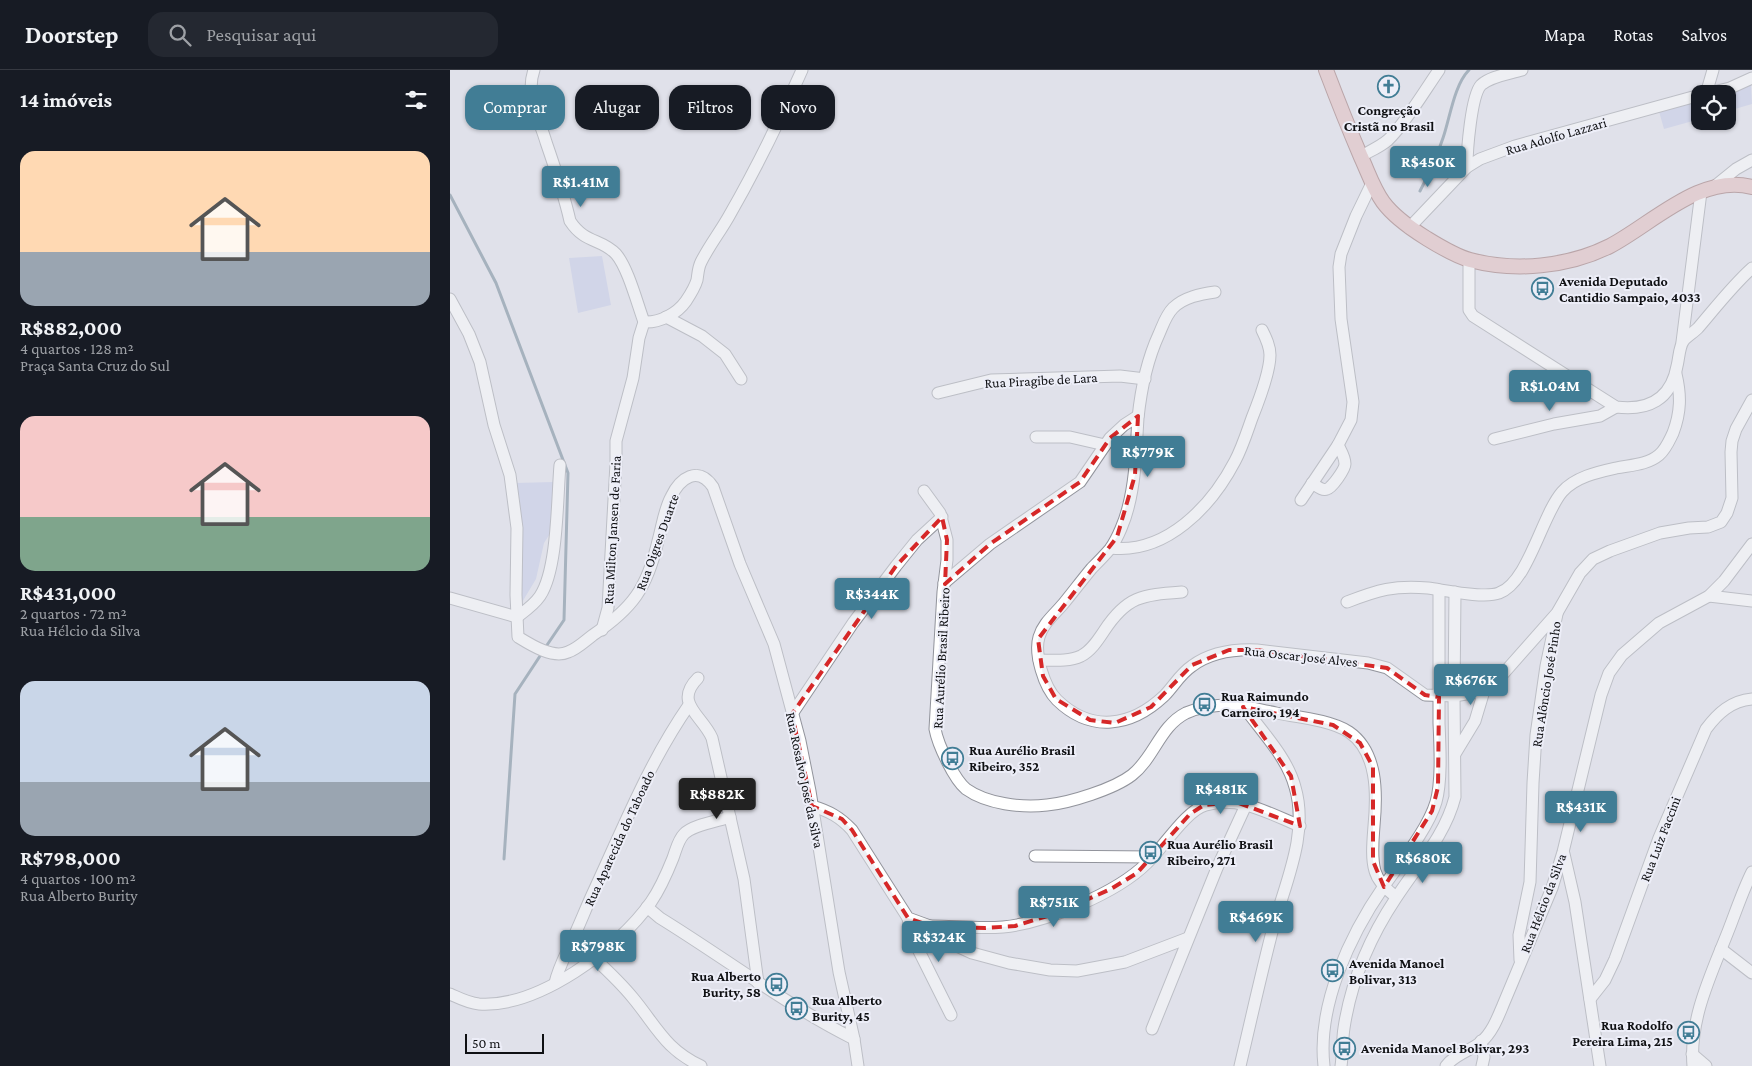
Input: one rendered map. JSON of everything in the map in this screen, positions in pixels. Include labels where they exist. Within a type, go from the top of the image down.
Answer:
[{"type":"main road","points":[[1326,70],[1372,183],[1383,202],[1409,228],[1432,242],[1469,260],[1498,265],[1528,266],[1564,263],[1609,246],[1675,206],[1715,186],[1730,184],[1752,187]]},
{"type":"street","points":[[534,70],[531,78],[534,106],[570,221],[583,237],[607,247],[616,254],[622,263],[644,322],[666,317],[677,311],[686,301],[696,281],[700,264],[751,175],[780,119],[802,70]]},
{"type":"street","points":[[1361,156],[1388,139],[1401,124],[1439,70]]},
{"type":"street","points":[[1467,167],[1468,138],[1480,86],[1491,79],[1522,70]]},
{"type":"street","points":[[1708,85],[1713,70]]},
{"type":"street","points":[[1736,85],[1752,78]]},
{"type":"street","name":"Rua Adolfo Lazzari","points":[[1409,228],[1467,167],[1480,159],[1515,146],[1691,97]]},
{"type":"street","points":[[1715,186],[1736,169],[1752,160]]},
{"type":"street","points":[[1301,500],[1338,445],[1351,420],[1353,402],[1341,319],[1339,268],[1341,254],[1372,183]]},
{"type":"street","points":[[1469,260],[1469,310],[1473,316],[1616,407],[1633,409],[1654,403],[1667,390],[1676,374],[1682,342],[1701,192]]},
{"type":"street","points":[[1682,342],[1752,268]]},
{"type":"street","points":[[1182,592],[1142,597],[1125,606],[1115,614],[1092,648],[1082,656],[1070,659],[1039,656],[1038,638],[1044,627],[1071,592],[1111,548],[1128,510],[1135,475],[1138,416],[1149,358],[1167,315],[1180,303],[1193,297],[1215,292]]},
{"type":"street","points":[[450,299],[476,349],[494,425],[510,475],[517,528],[517,617]]},
{"type":"street","points":[[666,317],[702,336],[725,354],[741,379]]},
{"type":"street","name":"Rua Milton Jansen de Faria","points":[[602,630],[608,608],[616,441],[633,378],[639,338],[644,322]]},
{"type":"street","points":[[1111,548],[1135,548],[1168,536],[1186,524],[1217,490],[1242,446],[1267,373],[1270,354],[1262,330]]},
{"type":"street","points":[[1347,602],[1381,590],[1400,588],[1498,594],[1505,590],[1514,582],[1527,561],[1554,502],[1563,491],[1571,484],[1589,475],[1650,461],[1665,449],[1679,413],[1680,391],[1676,374]]},
{"type":"street","name":"Rua Piragibe de Lara","points":[[938,393],[991,380],[1120,376],[1145,379]]},
{"type":"street","points":[[1455,754],[1475,721],[1484,691],[1509,668],[1557,613],[1580,573],[1593,559],[1660,532],[1708,527],[1721,522],[1727,513],[1732,498],[1732,441],[1736,429],[1752,400]]},
{"type":"street","points":[[1494,439],[1554,424],[1600,416],[1616,407]]},
{"type":"street","points":[[944,583],[990,544],[1080,482],[1116,430],[1138,416]]},
{"type":"street","points":[[1036,437],[1070,437],[1105,445]]},
{"type":"street","points":[[1312,483],[1326,490],[1331,487],[1338,477],[1345,463],[1344,456],[1338,445]]},
{"type":"street","points":[[517,617],[530,607],[540,595],[550,571],[560,465]]},
{"type":"street","name":"Rua Oigres Duarte","points":[[517,617],[518,637],[534,646],[556,654],[566,654],[602,630],[621,615],[643,587],[670,499],[676,487],[690,476],[698,475],[704,478]]},
{"type":"street","name":"Rua Rosalvo José da Silva","points":[[704,478],[713,487],[740,564],[768,627],[800,741],[839,972],[854,1038],[858,1066]]},
{"type":"street","name":"Rua Aurélio Brasil Ribeiro","points":[[924,491],[942,517],[947,540],[936,703],[937,738],[958,779],[965,788],[977,796],[998,802],[1024,805],[1047,805],[1104,790],[1132,775],[1144,762],[1166,729],[1176,720],[1186,713],[1210,707],[1232,705],[1333,725],[1349,733],[1360,743],[1368,755],[1373,768],[1375,811],[1373,861],[1375,873],[1384,887]]},
{"type":"street","points":[[792,714],[853,623],[896,566],[917,540],[942,517]]},
{"type":"street","name":"Rua Hélcio da Silva","points":[[1446,1066],[1467,1049],[1482,1042],[1497,1019],[1552,888],[1563,852],[1608,673],[1622,655],[1653,628],[1709,596],[1724,581],[1752,544]]},
{"type":"street","points":[[1324,1066],[1324,1041],[1327,1017],[1335,980],[1349,944],[1384,887],[1418,838],[1436,802],[1440,746],[1439,590]]},
{"type":"street","points":[[1341,1066],[1344,1029],[1358,973],[1378,928],[1396,897],[1432,848],[1451,813],[1456,797],[1454,696],[1455,592]]},
{"type":"street","points":[[1709,596],[1752,600]]},
{"type":"street","points":[[450,598],[517,617]]},
{"type":"street","name":"Rua Alôncio José Pinho","points":[[1520,964],[1520,935],[1530,882],[1536,735],[1546,666],[1557,613]]},
{"type":"street","name":"Rua Oscar José Alves","points":[[1039,656],[1048,687],[1056,699],[1078,714],[1102,723],[1115,723],[1128,719],[1151,707],[1192,665],[1216,654],[1236,650],[1257,650],[1368,663],[1387,668],[1425,695],[1454,696],[1484,691]]},
{"type":"street","name":"Rua Aparecida do Taboado","points":[[556,983],[560,964],[575,936],[626,820],[661,750],[689,705],[689,691],[692,684],[698,678]]},
{"type":"street","name":"Rua Luiz Faccini","points":[[1590,999],[1605,980],[1615,959],[1659,838],[1706,729],[1715,716],[1734,703],[1752,699]]},
{"type":"street","points":[[689,705],[705,724],[712,738],[744,879],[758,983]]},
{"type":"street","points":[[1240,1066],[1300,826],[1298,797],[1291,776],[1274,746],[1244,707]]},
{"type":"street","points":[[930,926],[1015,926],[1054,914],[1112,889],[1137,873],[1190,814],[1204,805],[1224,802],[1246,805],[1300,826]]},
{"type":"street","points":[[1152,1028],[1217,868],[1246,805]]},
{"type":"street","points":[[812,806],[836,815],[852,830],[908,918],[910,930],[917,947],[951,1015]]},
{"type":"street","points":[[450,994],[477,1004],[488,1004],[522,997],[556,983],[582,968],[622,936],[647,907],[658,890],[682,835],[690,829],[730,817]]},
{"type":"street","points":[[1563,852],[1575,902],[1600,1066]]},
{"type":"street","points":[[1034,856],[1153,857]]},
{"type":"street","points":[[1706,1066],[1692,1060],[1693,1038],[1700,1008],[1752,872]]},
{"type":"street","points":[[1384,887],[1396,897]]},
{"type":"street","points":[[647,907],[660,918],[758,983],[829,1026],[854,1038]]},
{"type":"street","points":[[908,918],[930,926],[959,947],[972,953],[1009,963],[1050,970],[1077,971],[1110,966],[1140,958],[1188,938]]},
{"type":"street","points":[[1721,949],[1752,973]]},
{"type":"street","points":[[594,958],[621,984],[669,1046],[701,1066]]},
{"type":"street","points":[[1482,1042],[1484,1057],[1482,1066]]},
{"type":"highlighted area","points":[[1138,416],[1135,475],[1117,537],[1038,639],[1043,676],[1056,699],[1090,720],[1115,723],[1151,707],[1192,665],[1229,650],[1257,650],[1387,668],[1425,695],[1439,697],[1438,787],[1432,811],[1384,887],[1373,861],[1373,767],[1360,743],[1333,725],[1243,707],[1291,776],[1300,826],[1236,802],[1204,805],[1190,814],[1137,873],[1111,889],[1054,914],[1015,926],[985,928],[930,926],[908,918],[852,830],[842,819],[812,806],[792,714],[896,566],[942,517],[947,540],[945,584],[990,544],[1080,482],[1110,438]]},
{"type":"shaded area","points":[[1751,84],[1752,104],[1736,109],[1736,91]]},
{"type":"shaded area","points":[[1691,99],[1691,122],[1664,129],[1658,108]]},
{"type":"shaded area","points":[[602,256],[611,305],[578,313],[569,258]]},
{"type":"shaded area","points":[[554,482],[553,529],[544,543],[536,579],[521,604],[520,501],[514,483]]},
{"type":"waterway","points":[[1420,191],[1441,145],[1456,93],[1469,70]]},
{"type":"waterway","points":[[450,195],[496,283],[568,473],[564,620],[545,648]]},
{"type":"waterway","points":[[504,859],[515,694],[542,653]]},
{"type":"place","name":"Congreção Cristã no Brasil","points":[[1389,87]]},
{"type":"place","name":"Avenida Deputado Cantidio Sampaio, 4033","points":[[1543,289]]},
{"type":"place","name":"Rua Raimundo Carneiro, 194","points":[[1205,704]]},
{"type":"place","name":"Rua Aurélio Brasil Ribeiro, 352","points":[[953,758]]},
{"type":"place","name":"Rua Aurélio Brasil Ribeiro, 271","points":[[1151,852]]},
{"type":"place","name":"Avenida Manoel Bolivar, 313","points":[[1333,971]]},
{"type":"place","name":"Rua Alberto Burity, 58","points":[[777,984]]},
{"type":"place","name":"Rua Alberto Burity, 45","points":[[796,1008]]},
{"type":"place","name":"Rua Rodolfo Pereira Lima, 215","points":[[1689,1033]]},
{"type":"place","name":"Avenida Manoel Bolivar, 293","points":[[1345,1048]]}]
